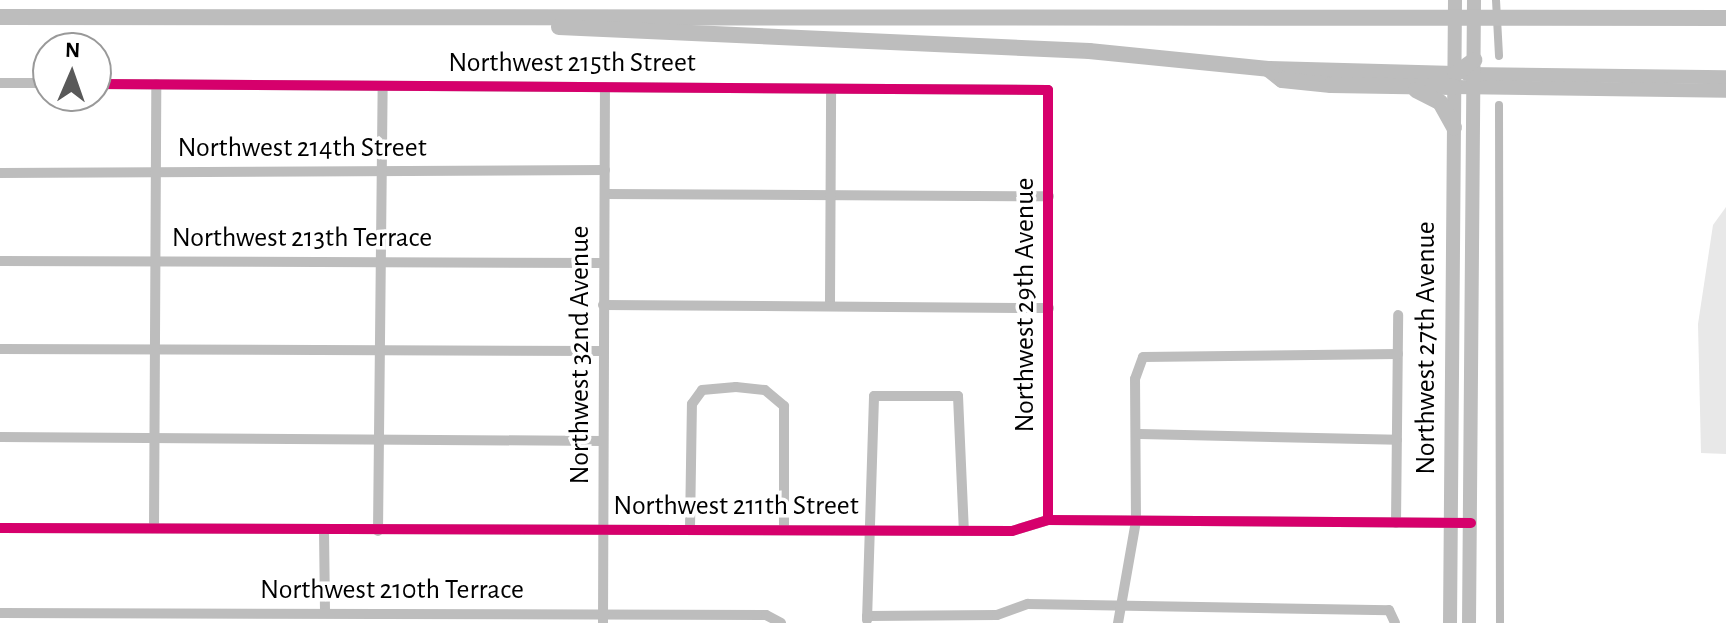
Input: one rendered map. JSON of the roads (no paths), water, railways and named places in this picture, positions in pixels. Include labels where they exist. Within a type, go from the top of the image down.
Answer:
[{"type":"highway","points":[[0,17],[1726,18]]},
{"type":"highway","points":[[506,17],[705,38],[1068,50],[1268,69],[1455,80]]},
{"type":"highway","points":[[1268,69],[1282,80],[1414,90],[1475,74]]},
{"type":"highway","points":[[1414,90],[1442,103],[1454,127]]},
{"type":"main road","name":"Northwest 27th Avenue","points":[[1450,623],[1455,0]]},
{"type":"main road","name":"Northwest 27th Avenue","points":[[1469,623],[1475,243],[1474,0]]},
{"type":"main road","points":[[1455,80],[1475,74],[1726,77]]},
{"type":"main road","points":[[1475,74],[1726,91]]},
{"type":"main road","points":[[1453,213],[1469,223],[1475,243]]},
{"type":"main road","points":[[1452,354],[1471,373],[1452,392]]},
{"type":"street","points":[[0,83],[32,83]]},
{"type":"street","name":"Northwest 215th Street","points":[[112,84],[1048,90]]},
{"type":"street","points":[[154,528],[156,84]]},
{"type":"street","points":[[378,531],[383,86]]},
{"type":"street","name":"Northwest 32nd Avenue","points":[[603,619],[605,87]]},
{"type":"street","points":[[830,303],[831,90]]},
{"type":"street","name":"Northwest 29th Avenue","points":[[1048,90],[1048,520]]},
{"type":"street","name":"Northwest 214th Street","points":[[0,173],[605,170]]},
{"type":"street","points":[[605,194],[1049,196]]},
{"type":"street","name":"Northwest 213th Terrace","points":[[0,261],[604,263]]},
{"type":"street","points":[[603,305],[830,303],[1049,308]]},
{"type":"street","points":[[1396,523],[1398,315]]},
{"type":"street","points":[[0,349],[603,351]]},
{"type":"street","points":[[1118,623],[1117,607],[1136,521],[1140,434],[1135,379],[1143,357],[1398,354]]},
{"type":"street","points":[[690,528],[692,404],[702,390],[736,387],[765,390],[784,406],[784,529]]},
{"type":"street","points":[[964,531],[958,396],[886,391],[874,396],[870,413],[867,620],[997,615],[1028,604],[1389,610],[1395,623]]},
{"type":"street","points":[[1140,434],[1397,440]]},
{"type":"street","points":[[0,437],[603,441]]},
{"type":"street","name":"Northwest 211th Street","points":[[0,528],[1012,531],[1048,520],[1471,523]]},
{"type":"street","points":[[324,530],[325,612]]},
{"type":"street","name":"Northwest 210th Terrace","points":[[0,613],[68,619],[325,612],[516,619],[695,620],[766,615],[781,623]]},
{"type":"waterway","points":[[1496,0],[1499,56]]},
{"type":"waterway","points":[[1499,105],[1500,623]]}]
